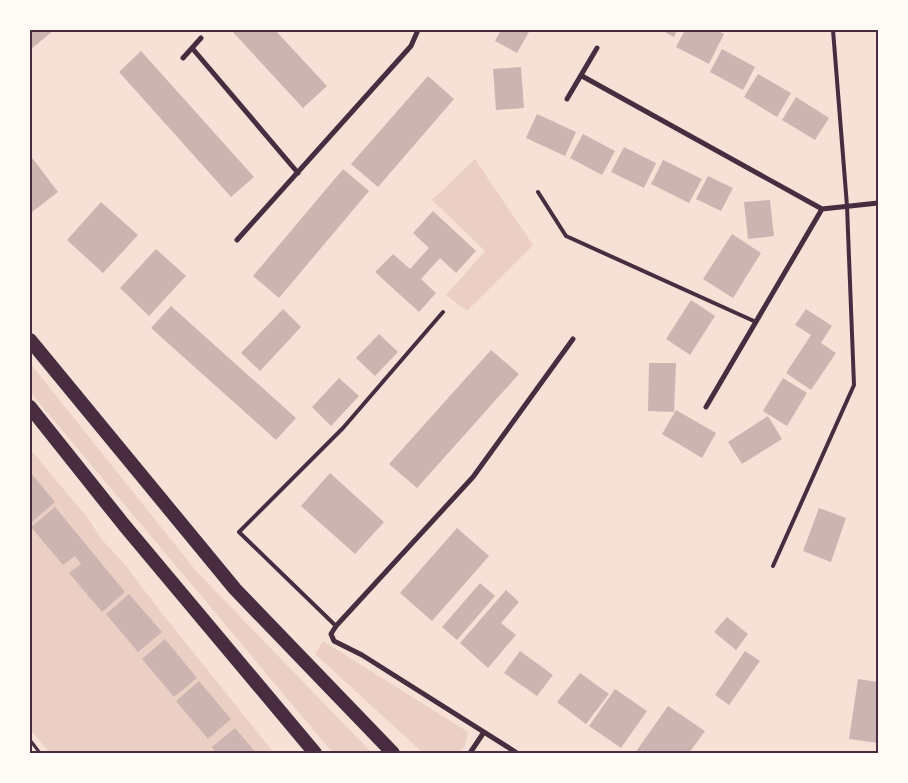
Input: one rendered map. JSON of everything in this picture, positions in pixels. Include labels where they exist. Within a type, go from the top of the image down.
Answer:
[{"type":"highway","points":[[30,340],[235,589],[393,753]]},
{"type":"highway","points":[[30,407],[124,524],[315,753]]},
{"type":"street","points":[[237,240],[411,46],[418,30]]},
{"type":"street","points":[[184,58],[201,38]]},
{"type":"street","points":[[192,48],[298,173]]},
{"type":"street","points":[[567,99],[582,76],[596,48]]},
{"type":"street","points":[[582,76],[822,209],[878,203]]},
{"type":"street","points":[[706,407],[822,209]]},
{"type":"street","points":[[517,753],[362,654],[334,641],[331,634],[336,626],[473,477],[573,339]]},
{"type":"street","points":[[470,753],[484,732]]},
{"type":"lane","points":[[773,566],[854,385],[847,206],[833,30]]},
{"type":"lane","points":[[538,192],[566,236],[756,322]]},
{"type":"lane","points":[[336,626],[239,532],[343,428],[443,312]]},
{"type":"path","points":[[30,740],[40,753]]},
{"type":"shaded area","points":[[475,159],[533,245],[467,311],[446,295],[485,251],[432,200]]},
{"type":"shaded area","points":[[30,363],[197,572],[372,753],[333,753],[30,392]]},
{"type":"shaded area","points":[[30,449],[86,516],[104,542],[123,562],[274,753],[50,753],[30,729]]},
{"type":"shaded area","points":[[323,641],[468,732],[465,746],[458,753],[423,753],[315,654]]},
{"type":"building","points":[[30,30],[54,30],[30,50]]},
{"type":"building","points":[[231,30],[275,30],[327,86],[303,108]]},
{"type":"building","points":[[501,30],[530,30],[517,53],[495,41]]},
{"type":"building","points":[[661,30],[677,30],[674,37]]},
{"type":"building","points":[[685,30],[716,30],[724,34],[709,64],[676,47]]},
{"type":"building","points":[[722,49],[755,67],[743,90],[710,72]]},
{"type":"building","points":[[141,51],[254,177],[231,197],[119,72]]},
{"type":"building","points":[[521,67],[524,108],[496,110],[493,69]]},
{"type":"building","points":[[758,74],[791,93],[777,117],[744,97]]},
{"type":"building","points":[[428,76],[454,99],[378,187],[351,164]]},
{"type":"building","points":[[796,97],[829,118],[815,140],[782,120]]},
{"type":"building","points":[[537,114],[576,132],[565,156],[526,138]]},
{"type":"building","points":[[583,134],[615,151],[602,175],[570,158]]},
{"type":"building","points":[[624,147],[656,163],[644,188],[611,172]]},
{"type":"building","points":[[30,155],[58,192],[32,212],[30,210]]},
{"type":"building","points":[[663,160],[702,179],[689,203],[651,184]]},
{"type":"building","points":[[343,169],[369,191],[279,298],[253,276]]},
{"type":"building","points":[[708,176],[733,188],[721,211],[696,199]]},
{"type":"building","points":[[770,200],[774,236],[748,239],[744,202]]},
{"type":"building","points":[[101,202],[138,235],[103,273],[67,240]]},
{"type":"building","points":[[433,211],[476,251],[456,273],[440,258],[421,279],[436,293],[419,312],[375,272],[393,254],[410,269],[429,248],[413,233]]},
{"type":"building","points":[[732,234],[761,253],[733,298],[703,279]]},
{"type":"building","points":[[156,249],[186,276],[149,316],[120,288]]},
{"type":"building","points":[[691,300],[715,316],[690,355],[666,339]]},
{"type":"building","points":[[171,306],[296,418],[276,440],[151,328]]},
{"type":"building","points":[[283,309],[301,327],[260,371],[241,353]]},
{"type":"building","points":[[806,309],[832,326],[821,343],[836,353],[811,390],[786,373],[811,335],[795,325]]},
{"type":"building","points":[[379,334],[398,352],[375,376],[356,358]]},
{"type":"building","points":[[491,350],[519,374],[417,488],[389,464]]},
{"type":"building","points":[[649,363],[676,363],[674,412],[648,411]]},
{"type":"building","points":[[339,378],[359,396],[331,426],[312,407]]},
{"type":"building","points":[[783,378],[807,393],[787,426],[763,411]]},
{"type":"building","points":[[676,410],[716,433],[702,458],[662,434]]},
{"type":"building","points":[[768,416],[782,439],[742,464],[728,442]]},
{"type":"building","points":[[30,472],[55,502],[32,522],[30,520]]},
{"type":"building","points":[[330,473],[384,522],[355,554],[301,506]]},
{"type":"building","points":[[55,507],[125,592],[102,612],[69,573],[81,564],[75,556],[63,565],[31,527]]},
{"type":"building","points":[[819,508],[846,518],[831,562],[803,551]]},
{"type":"building","points":[[457,528],[489,556],[432,621],[400,593]]},
{"type":"building","points":[[480,583],[495,596],[457,640],[442,627]]},
{"type":"building","points":[[506,590],[519,602],[501,623],[516,635],[488,668],[460,643]]},
{"type":"building","points":[[129,594],[162,632],[138,652],[106,614]]},
{"type":"building","points":[[727,617],[748,634],[736,650],[714,632]]},
{"type":"building","points":[[165,639],[197,678],[174,697],[142,659]]},
{"type":"building","points":[[520,651],[553,675],[537,696],[504,673]]},
{"type":"building","points":[[745,651],[760,661],[729,705],[715,695]]},
{"type":"building","points":[[580,673],[609,694],[586,724],[557,702]]},
{"type":"building","points":[[858,679],[878,682],[878,743],[849,739]]},
{"type":"building","points":[[199,681],[231,719],[208,739],[176,701]]},
{"type":"building","points":[[615,689],[647,711],[621,748],[589,726]]},
{"type":"building","points":[[668,706],[705,731],[689,753],[635,753]]},
{"type":"building","points":[[235,728],[256,753],[216,753],[212,747]]}]
